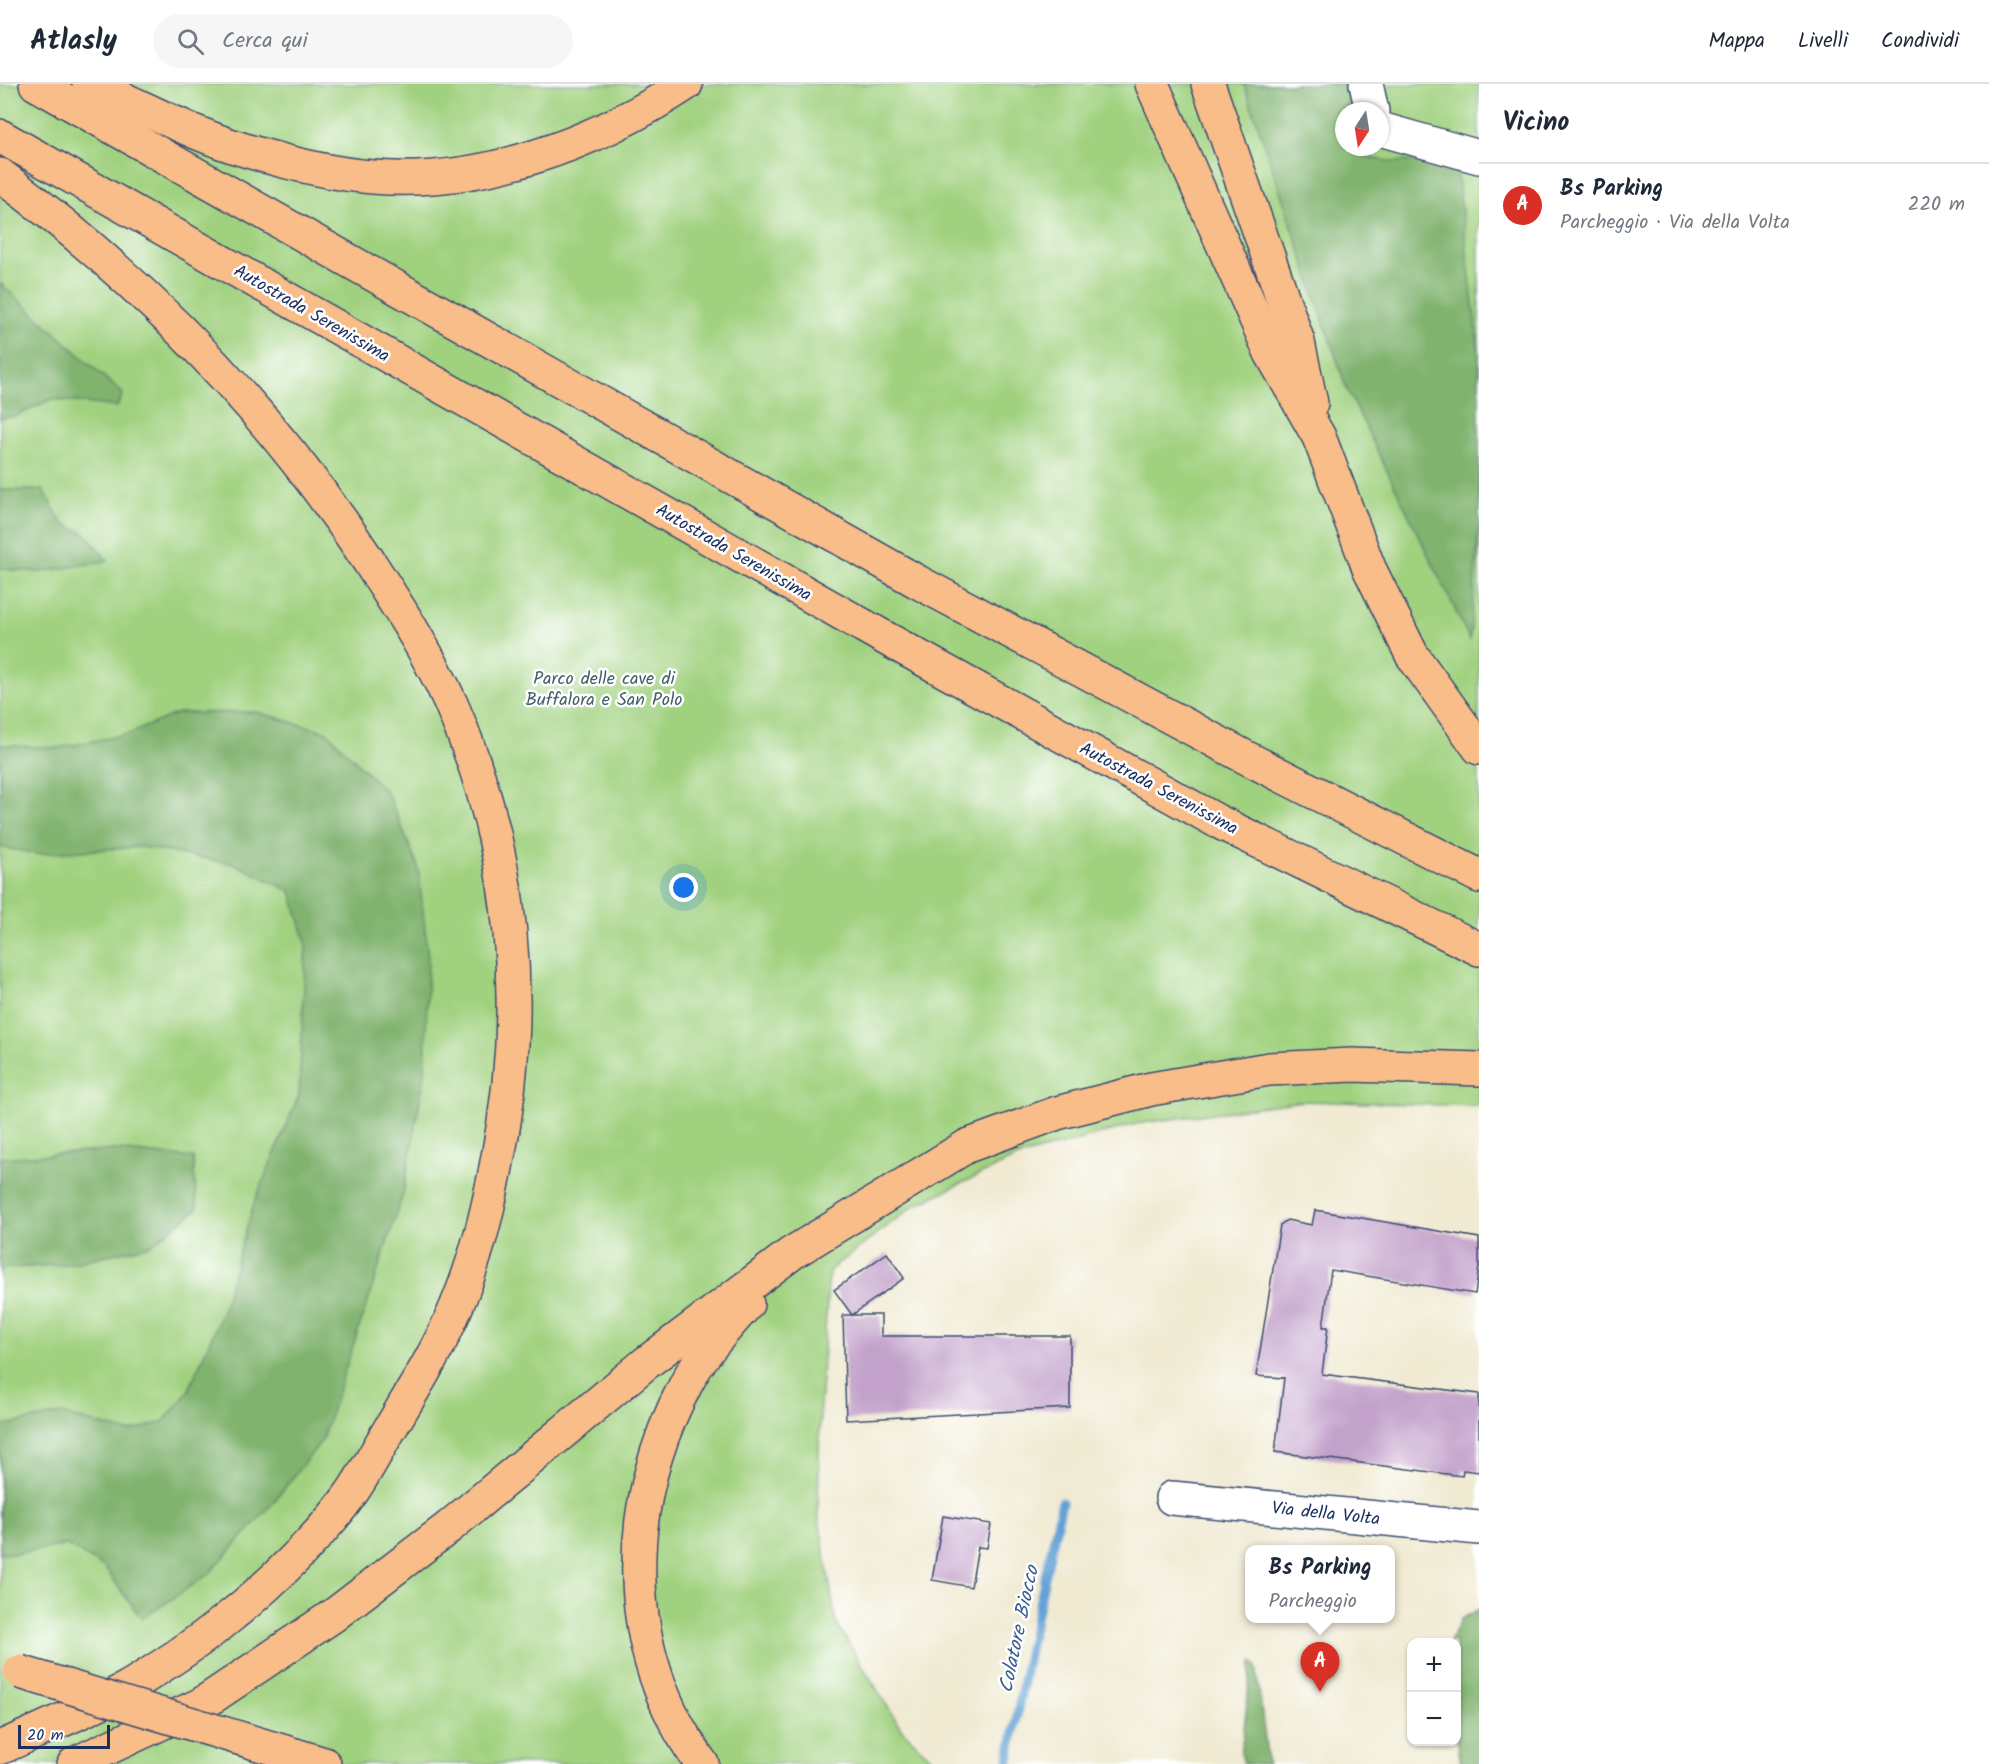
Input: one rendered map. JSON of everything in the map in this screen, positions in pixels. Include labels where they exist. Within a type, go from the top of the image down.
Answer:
[{"type":"highway","points":[[36,84],[918,582],[1246,758],[1479,876]]},
{"type":"highway","points":[[89,84],[206,136],[248,151],[315,168],[373,177],[429,176],[485,169],[533,155],[598,134],[646,110],[686,84]]},
{"type":"highway","points":[[1152,84],[1271,353],[1319,437]]},
{"type":"highway","points":[[1208,84],[1298,342],[1319,437],[1369,568],[1412,655],[1479,748]]},
{"type":"highway","name":"Autostrada Serenissima","points":[[0,136],[864,626],[1207,815],[1479,949]]},
{"type":"highway","points":[[0,175],[97,253],[197,345],[255,411],[334,509],[419,637],[453,708],[483,789],[499,851],[509,921],[514,1028],[507,1114],[493,1185],[474,1260],[436,1353],[348,1498],[294,1558],[233,1615],[132,1685],[0,1748]]},
{"type":"highway","points":[[74,1764],[202,1704],[334,1615],[449,1527],[646,1363],[792,1253],[968,1146],[1057,1113],[1151,1089],[1269,1069],[1352,1065],[1479,1069]]},
{"type":"highway","points":[[702,1764],[670,1710],[647,1648],[637,1586],[642,1520],[650,1477],[667,1426],[686,1383],[714,1341],[792,1253]]},
{"type":"highway","points":[[10,1669],[310,1759]]},
{"type":"street","points":[[1366,84],[1370,102]]},
{"type":"street","points":[[1389,132],[1479,157]]},
{"type":"street","name":"Via della Volta","points":[[1172,1498],[1479,1528]]},
{"type":"green space","name":"Parco delle cave di Buffalora e San Polo","points":[[0,84],[1479,84],[1479,1106],[1302,1101],[1136,1124],[1018,1157],[915,1205],[829,1271],[820,1407],[818,1512],[836,1623],[902,1730],[938,1764],[0,1764]]},
{"type":"green space","points":[[1244,84],[1344,84],[1347,102],[1335,102],[1335,156],[1364,156],[1393,162],[1422,160],[1457,172],[1479,353],[1479,527],[1470,640],[1346,387]]},
{"type":"green space","points":[[0,283],[123,394],[117,407],[52,399],[14,417],[0,418]]},
{"type":"green space","points":[[0,490],[43,490],[62,523],[86,534],[108,561],[40,572],[0,569]]},
{"type":"green space","points":[[256,712],[327,732],[388,794],[418,867],[428,957],[425,1073],[403,1194],[322,1440],[272,1504],[210,1573],[142,1619],[104,1567],[66,1545],[13,1554],[0,1552],[0,1434],[5,1425],[61,1414],[129,1432],[163,1422],[188,1392],[221,1315],[254,1203],[299,1095],[306,943],[291,891],[235,864],[141,847],[36,854],[0,847],[0,745],[57,748],[129,734],[178,713]]},
{"type":"green space","points":[[116,1150],[193,1158],[197,1209],[150,1245],[69,1264],[0,1269],[0,1158]]},
{"type":"green space","points":[[1479,1609],[1479,1764],[1461,1764],[1458,1746],[1461,1746],[1461,1638],[1452,1638],[1461,1619]]},
{"type":"green space","points":[[1252,1661],[1256,1665],[1268,1764],[1244,1764],[1241,1753]]},
{"type":"building","points":[[1315,1210],[1479,1238],[1479,1267],[1475,1294],[1331,1270],[1323,1327],[1328,1327],[1322,1374],[1479,1394],[1479,1472],[1463,1470],[1462,1476],[1275,1452],[1284,1378],[1256,1376],[1280,1225],[1287,1220],[1312,1225]]},
{"type":"building","points":[[887,1253],[904,1278],[852,1315],[834,1290]]},
{"type":"building","points":[[843,1315],[881,1315],[881,1336],[1070,1336],[1070,1408],[846,1420]]},
{"type":"building","points":[[943,1516],[991,1524],[987,1548],[978,1547],[971,1587],[932,1580]]},
{"type":"waterway","name":"Colatore Biocco","points":[[1008,1764],[1030,1644],[1062,1502]]},
{"type":"place","name":"Bs Parking","points":[[1320,1692]]}]
